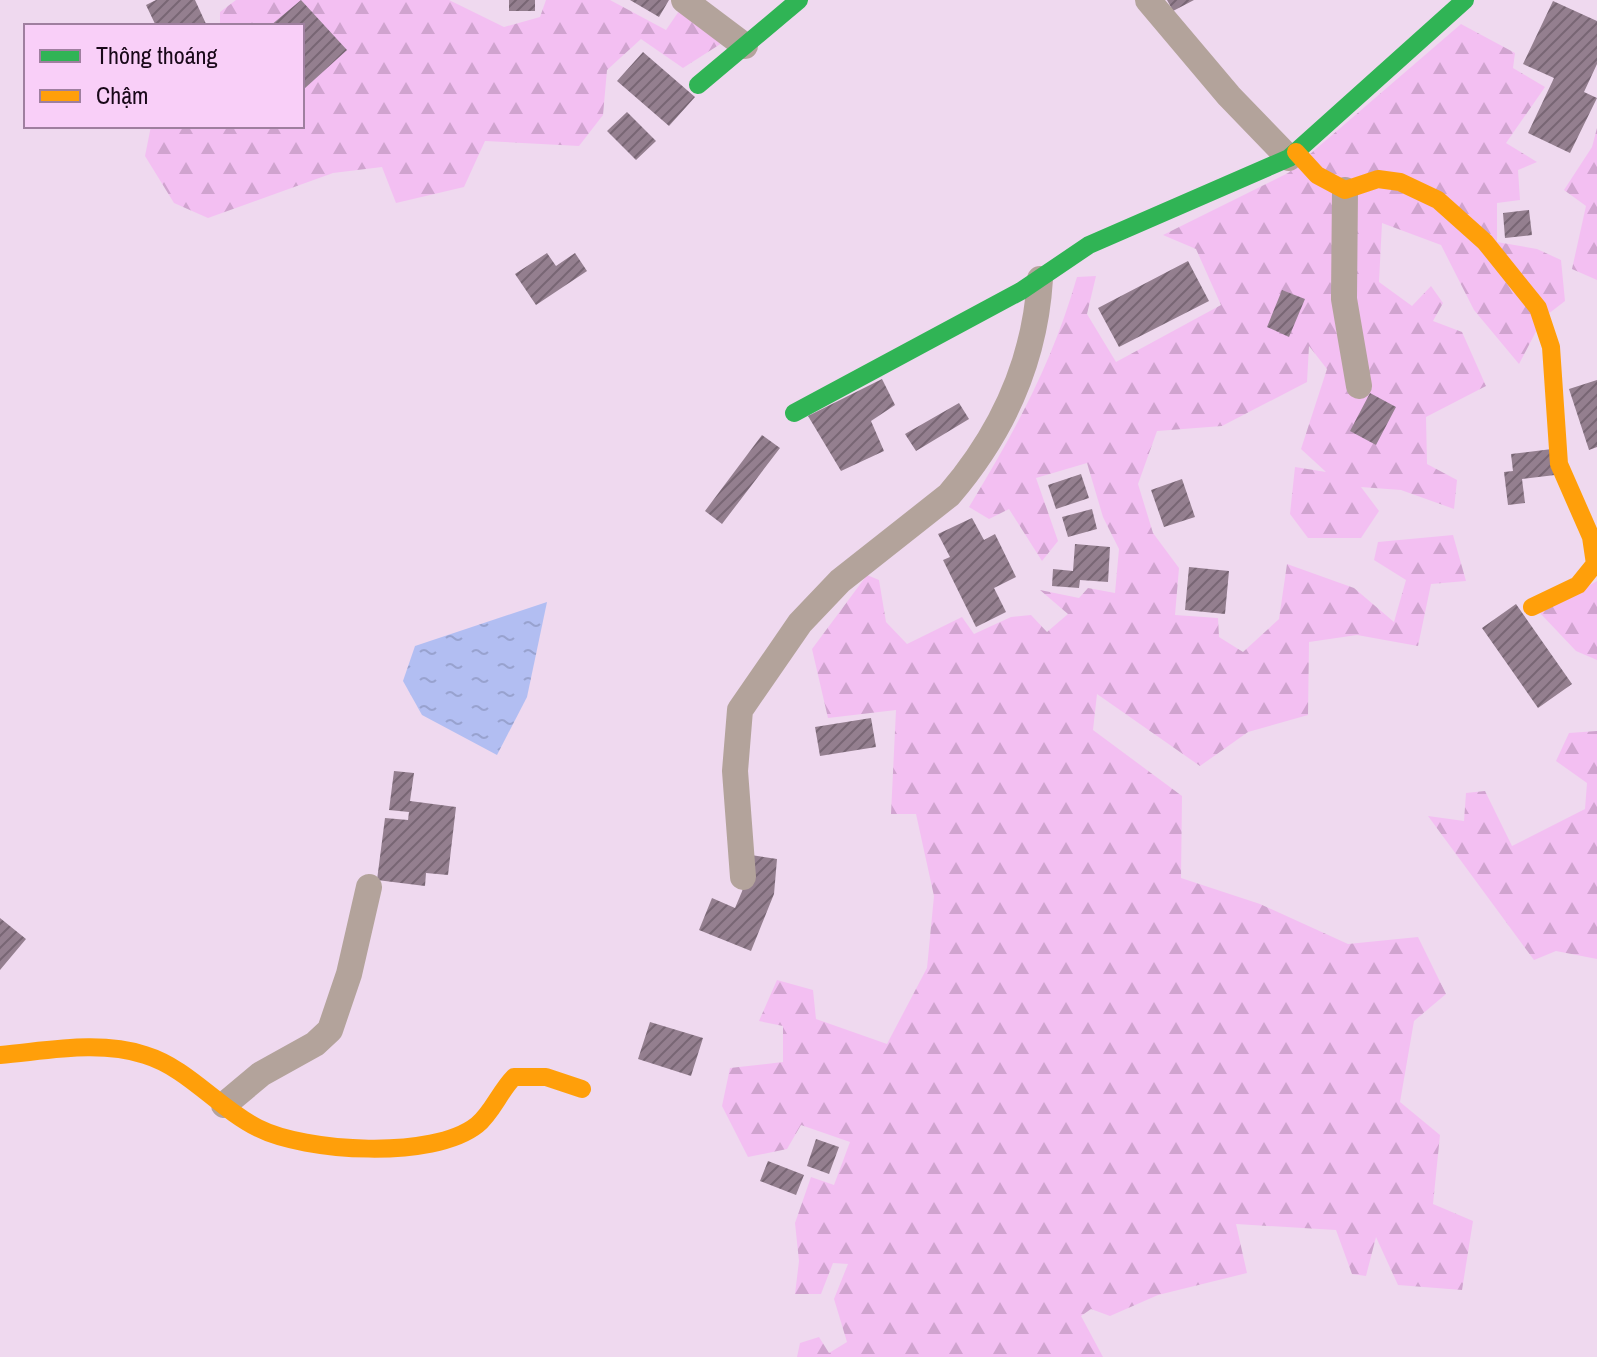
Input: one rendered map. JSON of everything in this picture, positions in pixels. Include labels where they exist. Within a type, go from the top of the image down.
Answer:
[{"type":"street","points":[[684,0],[745,46]]},
{"type":"street","points":[[698,85],[799,0]]},
{"type":"street","points":[[1148,0],[1229,96],[1287,152],[1317,175],[1345,190]]},
{"type":"street","points":[[794,413],[1040,279],[1089,245],[1287,152],[1465,0]]},
{"type":"street","points":[[1345,190],[1365,179],[1379,178],[1416,188],[1442,201],[1474,228],[1543,318],[1550,351],[1559,462],[1589,518],[1596,563],[1589,578],[1532,607]]},
{"type":"street","points":[[1345,190],[1344,299],[1359,386]]},
{"type":"street","points":[[743,877],[735,771],[740,710],[800,623],[840,581],[949,495],[963,479],[1001,417],[1030,353],[1037,321],[1040,279]]},
{"type":"street","points":[[224,1105],[261,1074],[315,1044],[330,1030],[349,974],[369,887]]},
{"type":"street","points":[[0,1055],[111,1049],[148,1055],[260,1129],[307,1145],[361,1149],[455,1139],[477,1125],[498,1093],[514,1077],[546,1077],[582,1089]]},
{"type":"green space","points":[[236,0],[449,0],[504,27],[540,17],[546,0],[610,0],[666,30],[679,11],[722,43],[683,68],[641,39],[607,70],[603,115],[579,146],[485,141],[464,187],[396,203],[382,167],[333,173],[208,218],[174,203],[145,156],[151,128],[304,128],[304,24],[220,24],[220,12]]},
{"type":"green space","points":[[1461,24],[1515,53],[1513,68],[1545,87],[1506,143],[1537,162],[1518,170],[1520,200],[1497,203],[1497,242],[1537,249],[1561,260],[1565,301],[1543,318],[1519,364],[1474,310],[1441,245],[1382,223],[1379,282],[1412,306],[1431,286],[1443,303],[1433,321],[1462,332],[1486,386],[1426,417],[1427,464],[1457,480],[1454,509],[1401,490],[1361,487],[1379,511],[1361,538],[1308,538],[1290,514],[1295,467],[1326,472],[1301,449],[1327,369],[1309,346],[1307,382],[1222,426],[1157,431],[1138,484],[1153,533],[1179,568],[1175,615],[1218,618],[1219,637],[1243,652],[1279,619],[1287,564],[1354,588],[1394,622],[1406,580],[1374,560],[1378,542],[1453,535],[1466,581],[1431,584],[1418,646],[1357,635],[1309,642],[1308,715],[1248,732],[1200,766],[1097,694],[1093,730],[1182,796],[1181,878],[1260,904],[1348,944],[1418,937],[1446,994],[1414,1021],[1400,1102],[1440,1135],[1433,1204],[1473,1221],[1462,1290],[1398,1285],[1376,1237],[1366,1276],[1352,1274],[1336,1230],[1236,1224],[1247,1273],[1158,1295],[1110,1316],[1091,1309],[1081,1316],[1103,1357],[797,1357],[800,1343],[819,1337],[829,1353],[847,1342],[834,1299],[848,1264],[833,1263],[821,1294],[795,1294],[799,1261],[795,1223],[811,1177],[834,1185],[850,1142],[801,1125],[787,1149],[748,1157],[722,1106],[730,1068],[783,1062],[783,1026],[759,1021],[777,980],[813,990],[816,1019],[887,1044],[927,968],[934,896],[916,814],[891,814],[896,710],[828,718],[812,649],[867,575],[879,580],[886,622],[907,644],[962,617],[974,634],[1011,617],[1031,615],[1047,632],[1068,614],[1040,590],[1079,598],[1088,588],[1115,593],[1119,549],[1103,517],[1087,463],[1036,478],[1058,541],[1042,561],[1009,509],[989,519],[969,507],[1031,395],[1056,339],[1077,277],[1096,276],[1087,314],[1116,362],[1221,305],[1196,249],[1163,235],[1288,173]]},
{"type":"green space","points":[[1597,128],[1597,280],[1572,269],[1586,206],[1564,190],[1592,147]]},
{"type":"green space","points":[[1597,581],[1597,660],[1576,651],[1540,613]]},
{"type":"green space","points":[[1597,731],[1597,959],[1556,951],[1534,960],[1428,816],[1464,821],[1466,793],[1485,791],[1512,846],[1585,809],[1587,783],[1556,761],[1569,733]]},
{"type":"water","points":[[547,602],[527,697],[497,755],[422,715],[403,681],[415,646]]},
{"type":"building","points":[[156,0],[195,0],[206,24],[155,24],[146,5]]},
{"type":"building","points":[[301,0],[347,50],[304,89],[304,24],[272,24]]},
{"type":"building","points":[[509,0],[535,0],[535,11],[509,11]]},
{"type":"building","points":[[630,0],[669,0],[659,17]]},
{"type":"building","points":[[1167,0],[1194,0],[1173,11]]},
{"type":"building","points":[[1553,1],[1597,21],[1597,64],[1584,92],[1597,98],[1570,153],[1528,133],[1554,78],[1523,64]]},
{"type":"building","points":[[643,52],[695,97],[669,126],[617,81]]},
{"type":"building","points":[[627,112],[656,141],[636,160],[607,131]]},
{"type":"building","points":[[1529,210],[1532,235],[1505,238],[1503,213]]},
{"type":"building","points":[[547,253],[556,266],[575,253],[587,271],[536,305],[515,274]]},
{"type":"building","points":[[1188,261],[1209,301],[1119,347],[1098,308]]},
{"type":"building","points":[[1282,290],[1305,299],[1289,337],[1267,327]]},
{"type":"building","points":[[882,379],[895,405],[871,421],[884,451],[841,471],[808,416]]},
{"type":"building","points":[[1597,380],[1597,447],[1589,450],[1569,389]]},
{"type":"building","points":[[1370,393],[1396,407],[1376,445],[1350,431]]},
{"type":"building","points":[[959,403],[969,419],[916,451],[905,434]]},
{"type":"building","points":[[762,435],[780,448],[722,524],[705,511]]},
{"type":"building","points":[[1552,449],[1555,475],[1522,479],[1525,503],[1508,505],[1504,472],[1513,471],[1511,454]]},
{"type":"building","points":[[1081,474],[1089,498],[1056,509],[1048,485]]},
{"type":"building","points":[[1182,479],[1195,517],[1164,527],[1151,490]]},
{"type":"building","points":[[1092,509],[1097,529],[1068,537],[1062,517]]},
{"type":"building","points":[[972,518],[984,540],[995,534],[1016,577],[994,588],[1006,612],[976,627],[943,560],[950,557],[938,534]]},
{"type":"building","points":[[1075,544],[1110,547],[1108,582],[1080,580],[1079,588],[1052,586],[1053,569],[1073,571]]},
{"type":"building","points":[[1189,567],[1229,571],[1225,614],[1185,610]]},
{"type":"building","points":[[1516,604],[1572,684],[1538,708],[1482,628]]},
{"type":"building","points":[[871,718],[876,747],[820,756],[815,727]]},
{"type":"building","points":[[394,771],[414,773],[410,801],[456,807],[448,875],[426,873],[425,886],[377,880],[385,818],[408,820],[409,812],[389,810]]},
{"type":"building","points":[[751,855],[777,859],[774,894],[751,951],[699,930],[712,898],[735,908],[746,882]]},
{"type":"building","points":[[0,918],[26,939],[0,970]]},
{"type":"building","points":[[650,1022],[703,1038],[691,1076],[638,1059]]},
{"type":"building","points":[[816,1139],[839,1147],[829,1174],[807,1166]]},
{"type":"building","points":[[768,1161],[804,1175],[796,1195],[760,1181]]},
{"type":"traffic: fast","points":[[698,85],[799,0]]},
{"type":"traffic: fast","points":[[794,413],[1021,291],[1089,245],[1289,158],[1465,0]]},
{"type":"traffic: slow","points":[[1296,152],[1317,175],[1345,190],[1378,179],[1400,182],[1438,200],[1485,242],[1538,308],[1551,347],[1559,464],[1591,537],[1595,564],[1578,585],[1532,607]]},
{"type":"traffic: slow","points":[[0,1055],[91,1047],[145,1055],[175,1069],[258,1128],[306,1143],[369,1149],[431,1144],[457,1136],[482,1120],[514,1077],[546,1077],[582,1089]]}]
